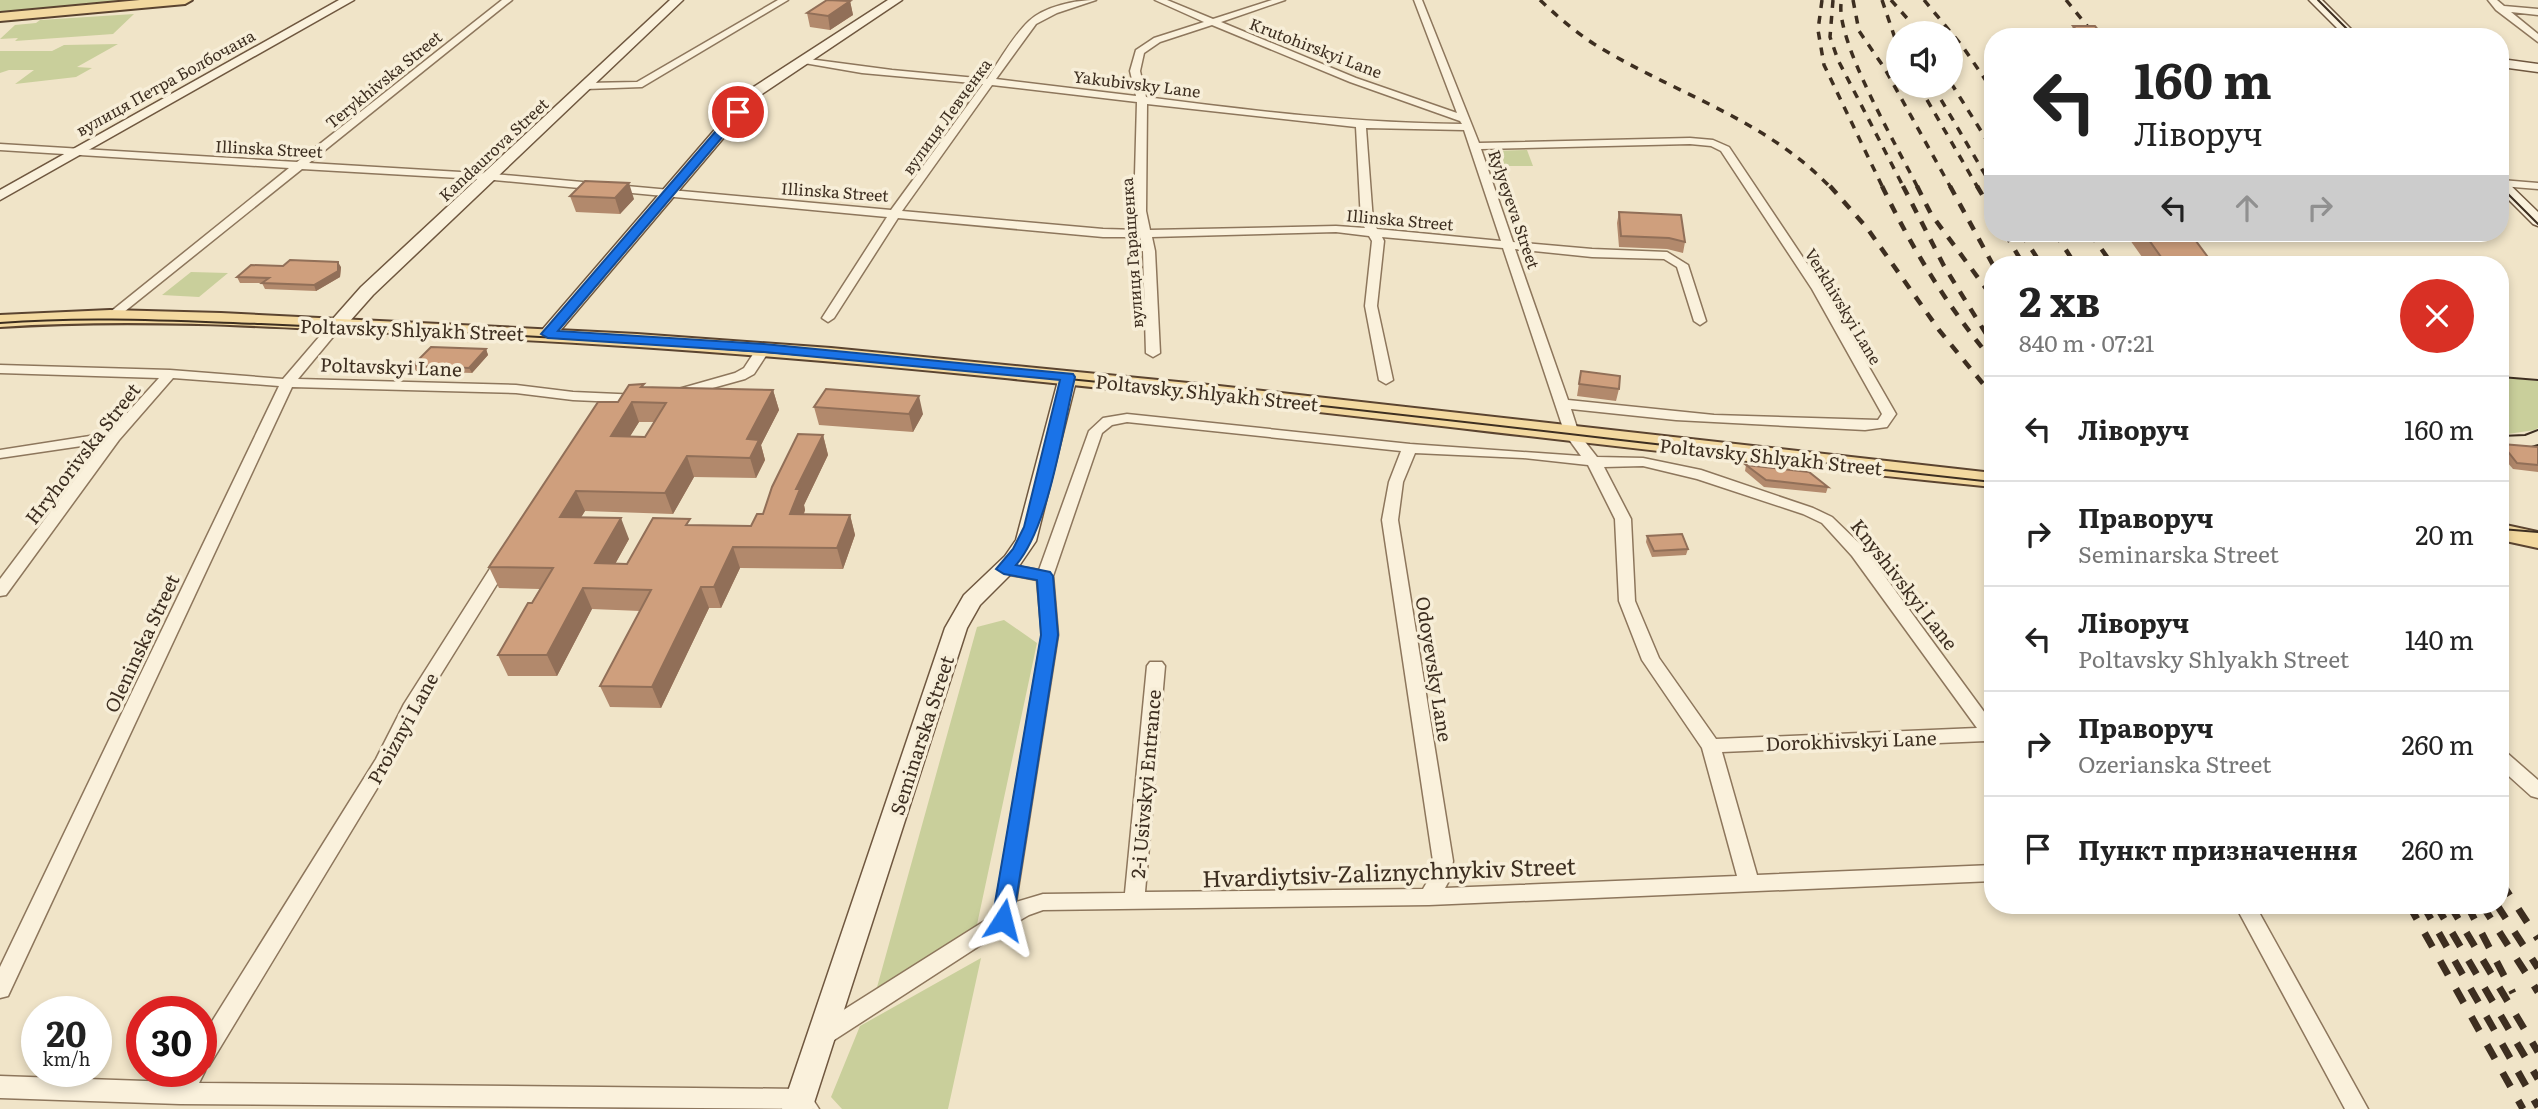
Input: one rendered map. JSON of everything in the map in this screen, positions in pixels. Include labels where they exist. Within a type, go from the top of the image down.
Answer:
[{"type":"main road","points":[[0,17],[186,0]]},
{"type":"main road","name":"вулиця Петра Болбочана","points":[[0,196],[348,0]]},
{"type":"main road","name":"Kandaurova Street","points":[[336,326],[367,291],[677,0]]},
{"type":"main road","points":[[548,334],[754,93],[896,0]]},
{"type":"main road","points":[[2315,0],[2344,28]]},
{"type":"main road","points":[[2509,64],[2538,68]]},
{"type":"main road","points":[[2509,191],[2538,221]]},
{"type":"main road","name":"Poltavsky Shlyakh Street","points":[[0,321],[114,316],[548,334],[764,348],[1068,377],[1984,479]]},
{"type":"main road","name":"Seminarska Street","points":[[801,1106],[956,628],[972,600],[1020,551],[1031,527],[1068,377]]},
{"type":"main road","points":[[2509,530],[2538,527]]},
{"type":"main road","points":[[2509,533],[2538,540]]},
{"type":"street","name":"Terykhivska Street","points":[[114,316],[384,96],[508,0]]},
{"type":"street","points":[[586,86],[628,86],[646,82],[784,0]]},
{"type":"street","name":"вулиця Левченка","points":[[828,318],[897,212],[1033,22],[1054,11],[1092,0]]},
{"type":"street","name":"Krutohirskyi Lane","points":[[1159,0],[1210,23],[1466,123]]},
{"type":"street","name":"вулиця Гаращенка","points":[[1153,353],[1147,234],[1140,211],[1142,101],[1135,71],[1139,52],[1146,45],[1281,0]]},
{"type":"street","name":"Rylyeyeva Street","points":[[1418,0],[1466,123],[1571,432],[1601,473],[1623,519],[1627,601],[1651,660],[1711,746],[1749,883]]},
{"type":"street","points":[[2492,0],[2538,40]]},
{"type":"street","points":[[2499,8],[2538,12]]},
{"type":"street","name":"Yakubivsky Lane","points":[[804,60],[850,70],[991,82],[1142,101],[1361,123],[1466,123]]},
{"type":"street","points":[[1361,123],[1367,221],[1378,241],[1371,306],[1385,380]]},
{"type":"street","name":"Verkhivskyi Lane","points":[[1474,146],[1690,141],[1713,143],[1724,149],[1818,289],[1889,414],[1882,424],[1865,426],[1743,421],[1611,411],[1563,404]]},
{"type":"street","name":"Illinska Street","points":[[0,147],[489,176],[1103,233],[1336,229],[1509,246],[1667,256],[1682,265],[1700,321]]},
{"type":"street","points":[[2509,184],[2538,186]]},
{"type":"street","name":"Oleninska Street","points":[[0,989],[287,383],[336,326]]},
{"type":"street","name":"Poltavskyi Lane","points":[[0,369],[170,374],[287,383],[516,389],[602,404],[658,397],[740,376],[748,371],[764,348]]},
{"type":"street","name":"Hryhorivska Street","points":[[0,591],[114,438],[170,374]]},
{"type":"street","name":"Knyshivskyi Lane","points":[[1045,576],[1096,431],[1108,421],[1127,418],[1410,448],[1523,454],[1592,462],[1643,462],[1701,475],[1827,520],[1858,552],[1984,724]]},
{"type":"street","points":[[0,454],[114,438]]},
{"type":"street","name":"Odoyevsky Lane","points":[[1410,448],[1396,482],[1390,520],[1443,861],[1440,879],[1429,897]]},
{"type":"street","name":"Proiznyi Lane","points":[[217,1033],[384,761],[410,709],[511,548]]},
{"type":"street","points":[[1003,920],[1050,635],[1045,576],[1004,569]]},
{"type":"street","name":"2-i Usivskyi Entrance","points":[[1134,902],[1156,666]]},
{"type":"street","name":"Dorokhivskyi Lane","points":[[1711,746],[1984,735]]},
{"type":"street","points":[[2509,765],[2538,791]]},
{"type":"street","name":"Hvardiytsiv-Zaliznychnykiv Street","points":[[823,1035],[1003,920],[1023,908],[1043,902],[1429,897],[1984,873]]},
{"type":"street","points":[[2250,914],[2357,1109]]},
{"type":"street","points":[[0,1087],[801,1106]]},
{"type":"street","points":[[180,1093],[184,1087]]},
{"type":"green space","points":[[0,0],[132,0],[0,12]]},
{"type":"green space","points":[[134,14],[113,34],[15,41],[18,38],[0,39],[15,25],[36,23],[40,20]]},
{"type":"green space","points":[[118,44],[77,67],[92,68],[76,77],[15,84],[34,70],[9,70],[0,73],[0,51],[52,51],[64,45]]},
{"type":"green space","points":[[1527,150],[1533,166],[1495,166],[1489,151]]},
{"type":"green space","points":[[191,272],[228,273],[199,297],[162,295]]},
{"type":"green space","points":[[2509,378],[2538,381],[2538,428],[2509,434]]},
{"type":"green space","points":[[1004,620],[1037,643],[975,934],[874,998],[977,627]]},
{"type":"green space","points":[[981,958],[948,1109],[842,1109],[831,1097],[860,1026]]},
{"type":"building","points":[[827,0],[850,1],[828,16],[807,13]]},
{"type":"building","points":[[2073,26],[2097,28],[2075,28]]},
{"type":"building","points":[[585,181],[629,183],[615,198],[570,196]]},
{"type":"building","points":[[1619,212],[1681,215],[1685,242],[1669,238],[1621,236]]},
{"type":"building","points":[[2150,242],[2197,242],[2207,256],[2160,256]]},
{"type":"building","points":[[290,260],[338,262],[338,271],[314,285],[262,283],[269,278],[237,277],[251,265],[283,266]]},
{"type":"building","points":[[431,347],[486,349],[469,368],[413,365]]},
{"type":"building","points":[[1581,371],[1620,376],[1619,389],[1579,384]]},
{"type":"building","points":[[629,385],[773,390],[747,439],[759,440],[750,458],[687,456],[665,493],[576,491],[560,517],[621,518],[595,563],[627,564],[653,518],[690,519],[686,525],[751,526],[757,514],[763,514],[772,487],[798,434],[823,435],[796,489],[800,489],[790,514],[850,515],[837,548],[733,547],[714,587],[701,587],[652,687],[600,686],[651,590],[583,588],[547,655],[498,655],[528,603],[532,603],[553,568],[489,567],[598,402],[618,402]],"holes":[[[632,402],[666,403],[645,437],[611,436]]]},
{"type":"building","points":[[826,389],[919,396],[909,414],[814,407]]},
{"type":"building","points":[[2509,445],[2538,447],[2538,465],[2517,463],[2509,453]]},
{"type":"building","points":[[1746,465],[1809,472],[1828,487],[1766,480]]},
{"type":"building","points":[[1682,534],[1688,549],[1654,551],[1647,536]]},
{"type":"tram line","points":[[2318,0],[2346,28]]},
{"type":"tram line","points":[[2509,195],[2538,224]]},
{"type":"tram line","points":[[0,323],[98,319],[522,336],[891,362],[1259,399],[1984,481]]},
{"type":"tram line","points":[[2509,378],[2538,380]]},
{"type":"tram line","points":[[2509,436],[2525,435],[2538,430]]},
{"type":"tram line","points":[[2509,447],[2528,448],[2538,445]]},
{"type":"tram line","points":[[2509,530],[2538,532]]},
{"type":"railway","points":[[1540,0],[1594,44],[1718,108],[1778,143],[1831,188]]},
{"type":"railway","points":[[1822,0],[1818,30],[1824,65],[1883,187]]},
{"type":"railway","points":[[1833,0],[1830,37],[1838,60],[1904,188]]},
{"type":"railway","points":[[1853,0],[1859,31],[1885,69],[1951,188]]},
{"type":"railway","points":[[1882,0],[1889,21]]},
{"type":"railway","points":[[1891,0],[1909,21]]},
{"type":"railway","points":[[1924,0],[1963,47],[1984,78]]},
{"type":"railway","points":[[2066,0],[2089,28]]},
{"type":"railway","points":[[1841,4],[1842,22],[1858,69],[1918,188]]},
{"type":"railway","points":[[1926,98],[1978,188]]},
{"type":"railway","points":[[1940,98],[1984,173]]},
{"type":"railway","points":[[1960,98],[1984,136]]},
{"type":"railway","points":[[1830,186],[1867,228],[1939,330],[1984,385]]},
{"type":"railway","points":[[1903,186],[1944,266],[1984,330]]},
{"type":"railway","points":[[1950,186],[1988,256]]},
{"type":"railway","points":[[1977,186],[1984,198]]},
{"type":"railway","points":[[1883,187],[1932,277],[1984,349]]},
{"type":"railway","points":[[1918,188],[1931,214],[1984,286]]},
{"type":"railway","points":[[2010,242],[2018,256]]},
{"type":"railway","points":[[2027,242],[2036,256]]},
{"type":"railway","points":[[2061,242],[2070,256]]},
{"type":"railway","points":[[2096,242],[2106,256]]},
{"type":"railway","points":[[2509,894],[2538,939]]},
{"type":"railway","points":[[2414,914],[2523,1109]]},
{"type":"railway","points":[[2428,914],[2538,1107]]},
{"type":"railway","points":[[2441,914],[2538,1079]]},
{"type":"railway","points":[[2455,914],[2538,1052]]},
{"type":"railway","points":[[2472,914],[2513,993]]},
{"type":"railway","points":[[2488,914],[2538,992]]},
{"type":"railway","points":[[2503,914],[2538,968]]},
{"type":"route","points":[[738,112],[548,334],[764,348],[1068,377],[1031,527],[1020,551],[1004,569],[1045,576],[1050,635],[1003,920]]}]
